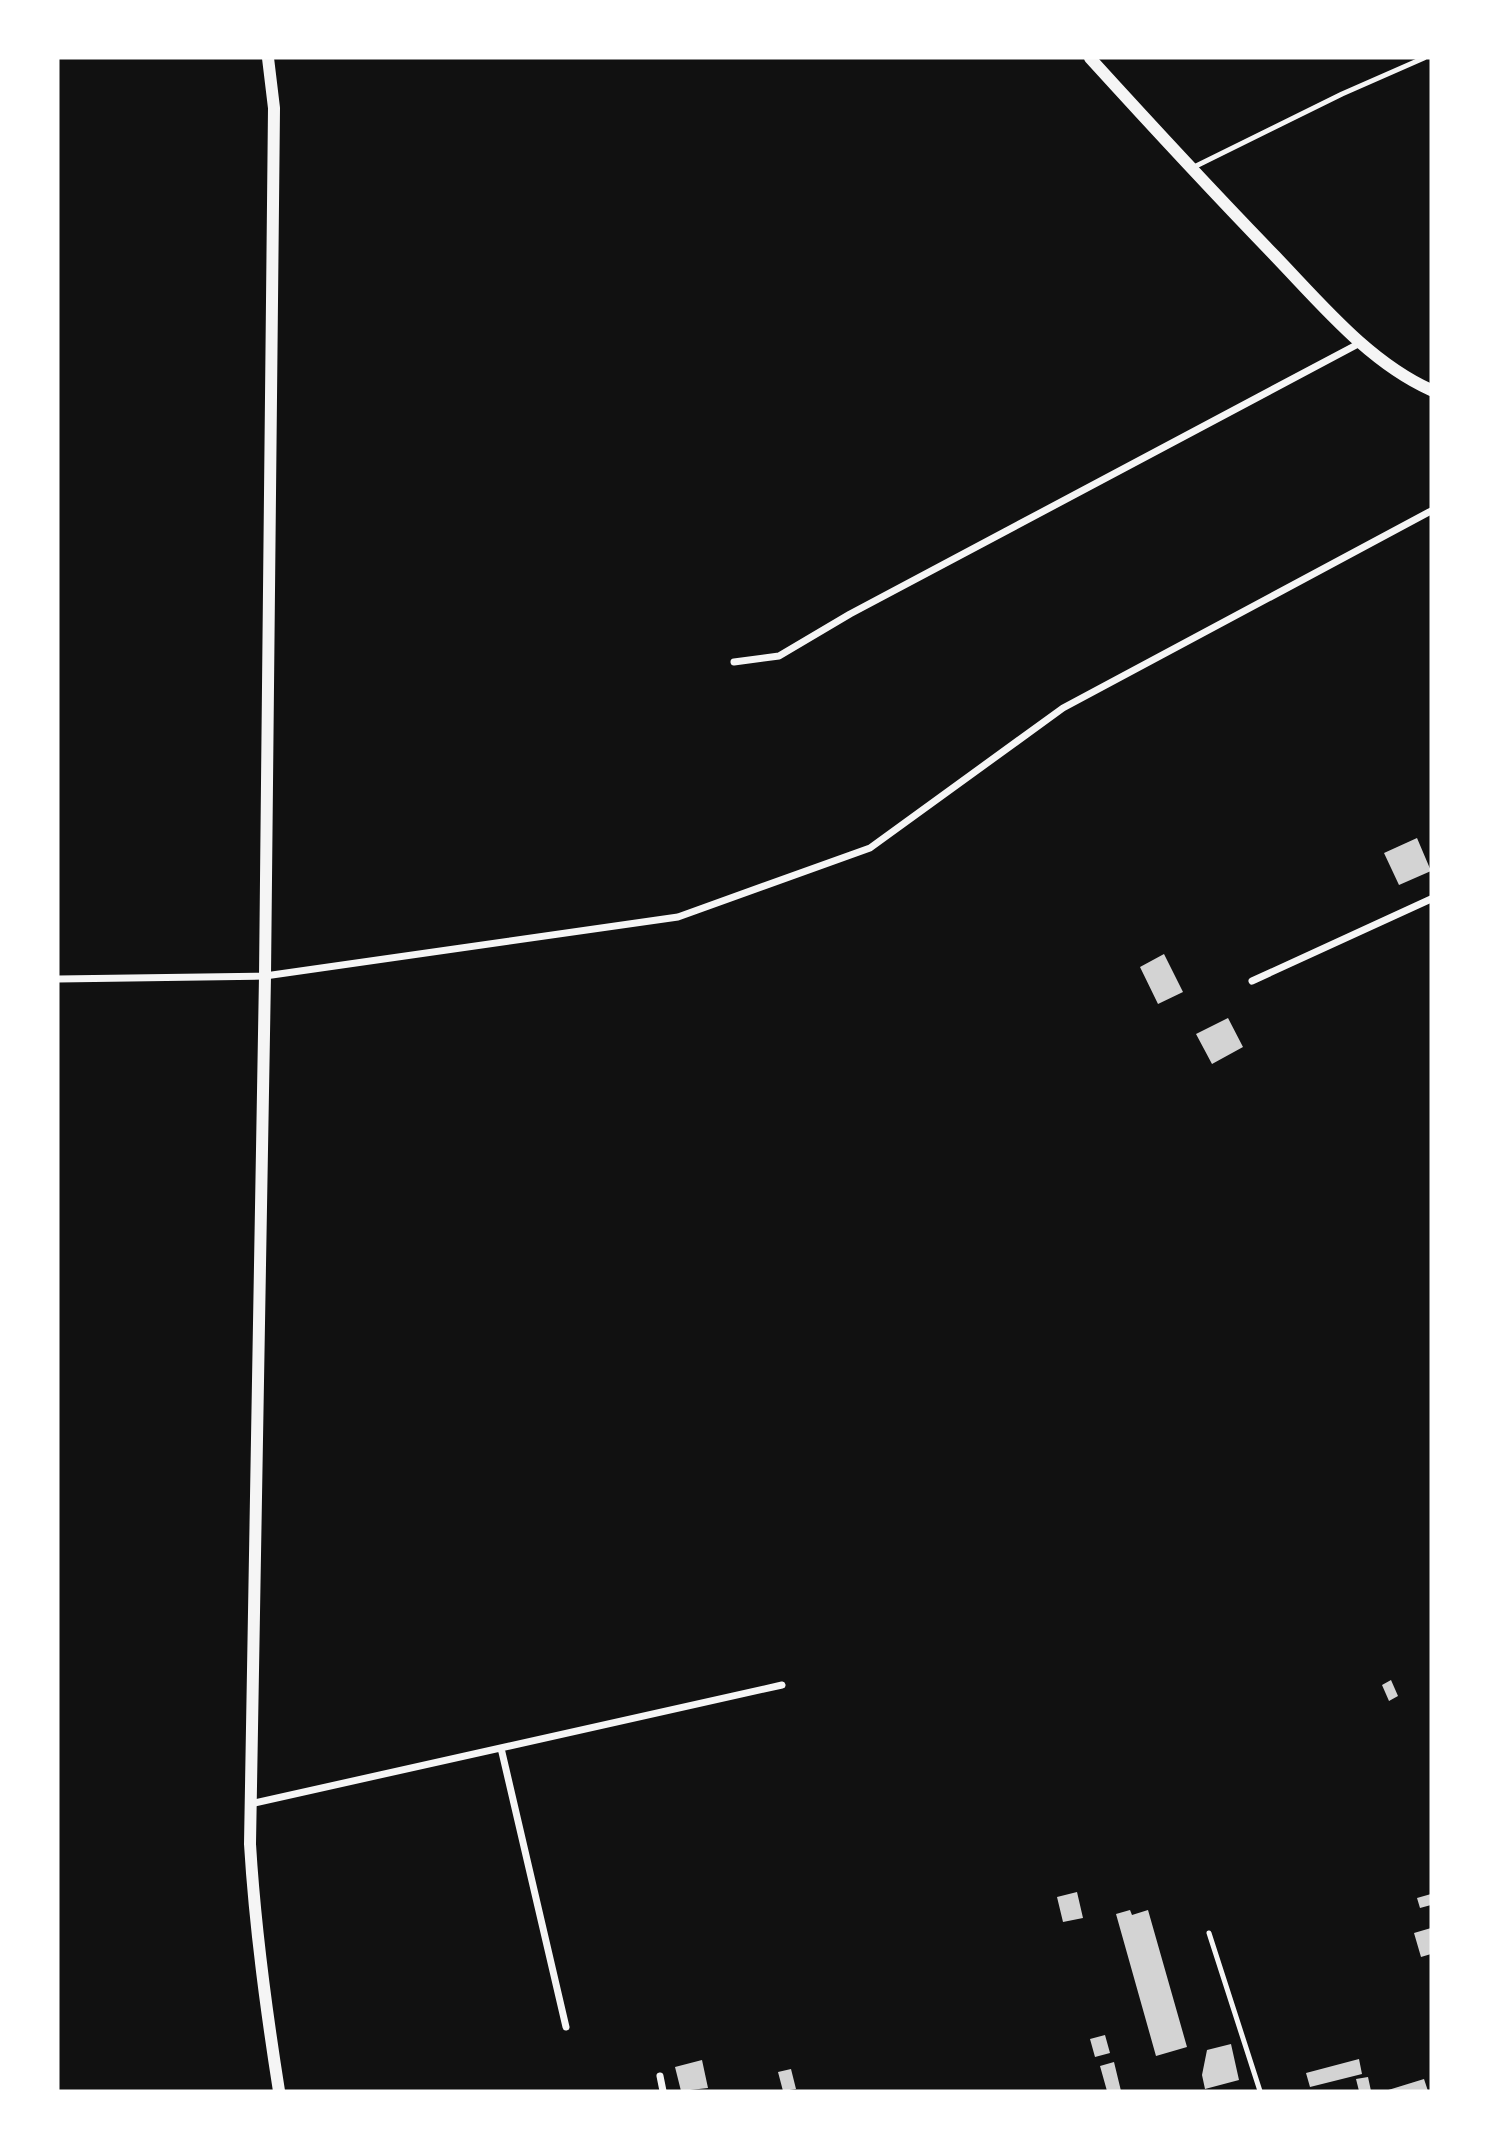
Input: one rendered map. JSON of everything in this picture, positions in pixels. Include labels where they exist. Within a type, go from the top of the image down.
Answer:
[{"type":"street","points":[[268,58],[274,108],[265,976],[250,1804],[254,1912],[263,1994],[279,2091]]},
{"type":"street","points":[[1090,58],[1191,169],[1360,343],[1395,369],[1431,390]]},
{"type":"street","points":[[734,662],[779,656],[850,614],[1360,343]]},
{"type":"street","points":[[58,979],[265,976],[678,917],[870,848],[1063,709],[1431,512]]},
{"type":"street","points":[[1252,981],[1431,899]]},
{"type":"street","points":[[250,1804],[782,1685]]},
{"type":"street","points":[[501,1748],[566,2027]]},
{"type":"street","points":[[660,2076],[663,2091]]},
{"type":"lane","points":[[1191,169],[1342,94],[1424,58]]},
{"type":"lane","points":[[1209,1933],[1261,2091]]},
{"type":"building","points":[[1417,838],[1431,871],[1399,885],[1384,853]]},
{"type":"building","points":[[1164,954],[1183,992],[1158,1004],[1140,967]]},
{"type":"building","points":[[1228,1018],[1243,1047],[1212,1064],[1196,1034]]},
{"type":"building","points":[[1391,1680],[1398,1696],[1389,1701],[1382,1685]]},
{"type":"building","points":[[1077,1892],[1083,1918],[1063,1922],[1057,1897]]},
{"type":"building","points":[[1431,1894],[1431,1905],[1420,1908],[1417,1898]]},
{"type":"building","points":[[1130,1910],[1132,1915],[1148,1910],[1187,2047],[1156,2056],[1116,1914]]},
{"type":"building","points":[[1431,1928],[1431,1954],[1421,1957],[1414,1933]]},
{"type":"building","points":[[1105,2035],[1110,2053],[1095,2057],[1090,2039]]},
{"type":"building","points":[[1231,2044],[1239,2080],[1205,2089],[1202,2075],[1207,2050]]},
{"type":"building","points":[[1359,2059],[1362,2074],[1310,2087],[1306,2073]]},
{"type":"building","points":[[702,2060],[708,2088],[681,2091],[675,2067]]},
{"type":"building","points":[[1114,2062],[1121,2091],[1107,2091],[1100,2066]]},
{"type":"building","points":[[791,2069],[796,2089],[783,2091],[778,2072]]},
{"type":"building","points":[[1368,2077],[1371,2091],[1359,2091],[1356,2079]]},
{"type":"building","points":[[1424,2079],[1428,2091],[1385,2091]]}]
